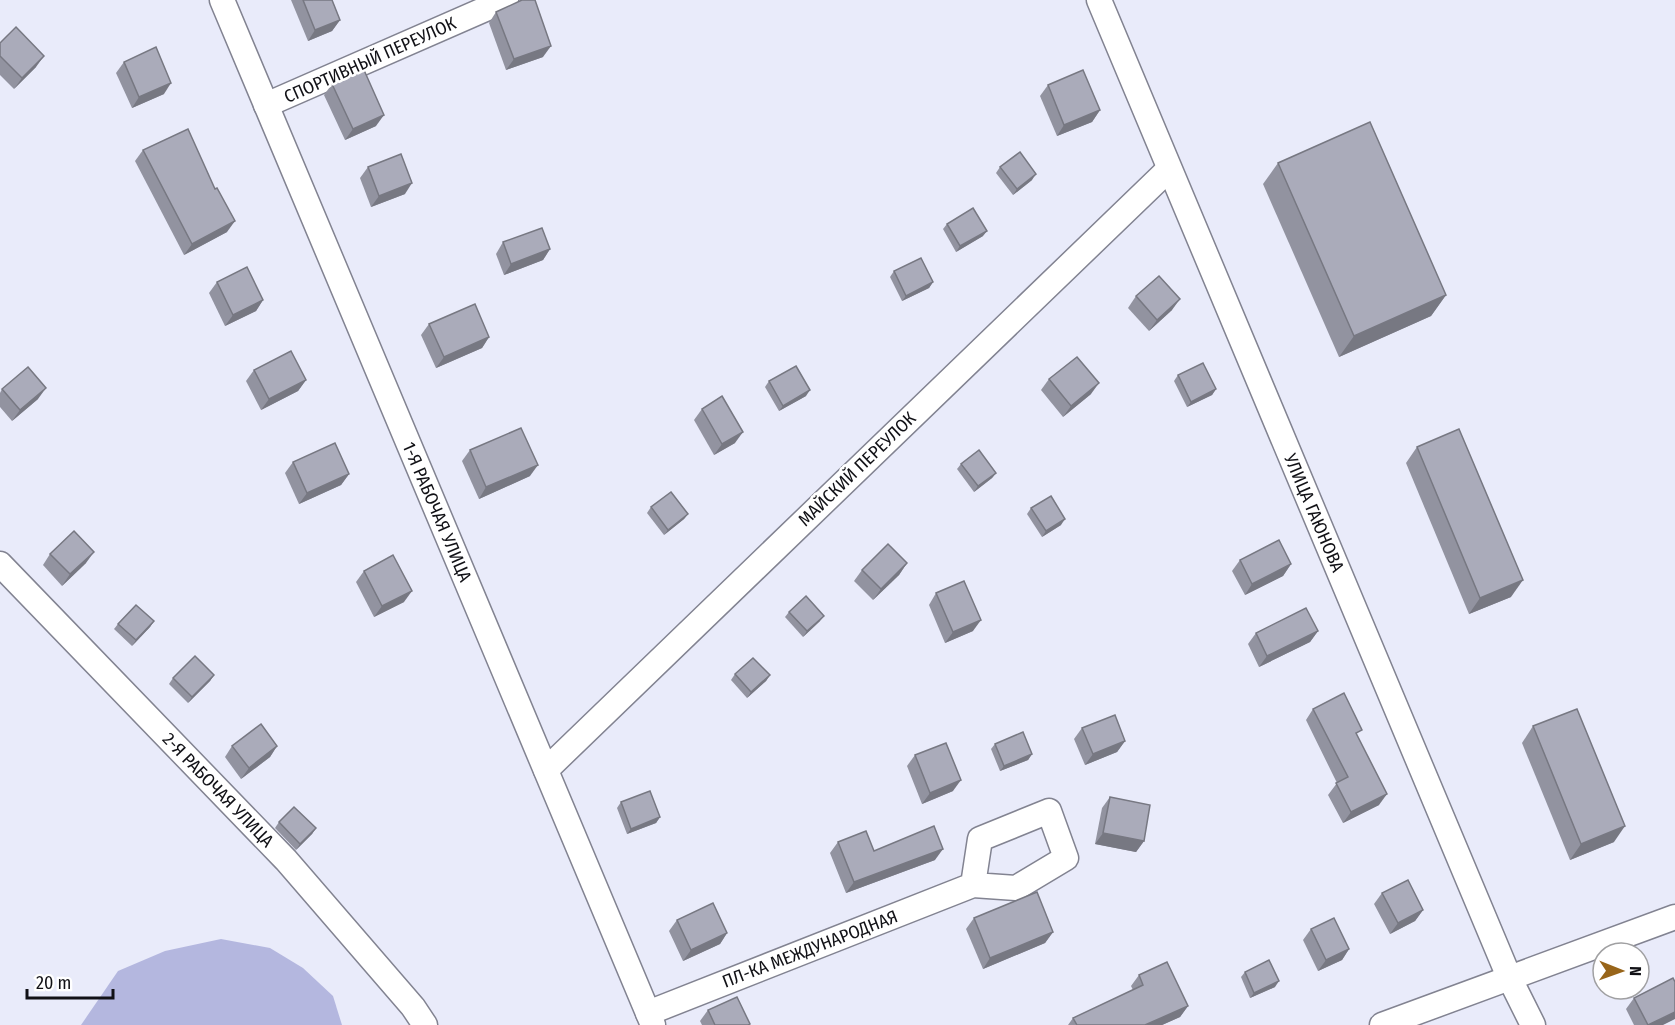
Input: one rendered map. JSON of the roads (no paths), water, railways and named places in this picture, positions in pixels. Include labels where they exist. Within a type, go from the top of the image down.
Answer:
[{"type":"street","name":"1-Я РАБОЧАЯ УЛИЦА","points":[[222,0],[650,1019]]},
{"type":"street","name":"СПОРТИВНЫЙ ПЕРЕУЛОК","points":[[266,105],[506,0]]},
{"type":"street","name":"УЛИЦА ГАЮНОВА","points":[[1099,0],[1509,977],[1533,1025]]},
{"type":"street","name":"МАЙСКИЙ ПЕРЕУЛОК","points":[[546,770],[1169,169]]},
{"type":"street","name":"2-Я РАБОЧАЯ УЛИЦА","points":[[0,564],[286,860],[413,1007],[425,1025]]},
{"type":"street","name":"ПЛ-КА МЕЖДУНАРОДНАЯ","points":[[650,1019],[973,885]]},
{"type":"street","points":[[1382,1025],[1675,917]]}]
